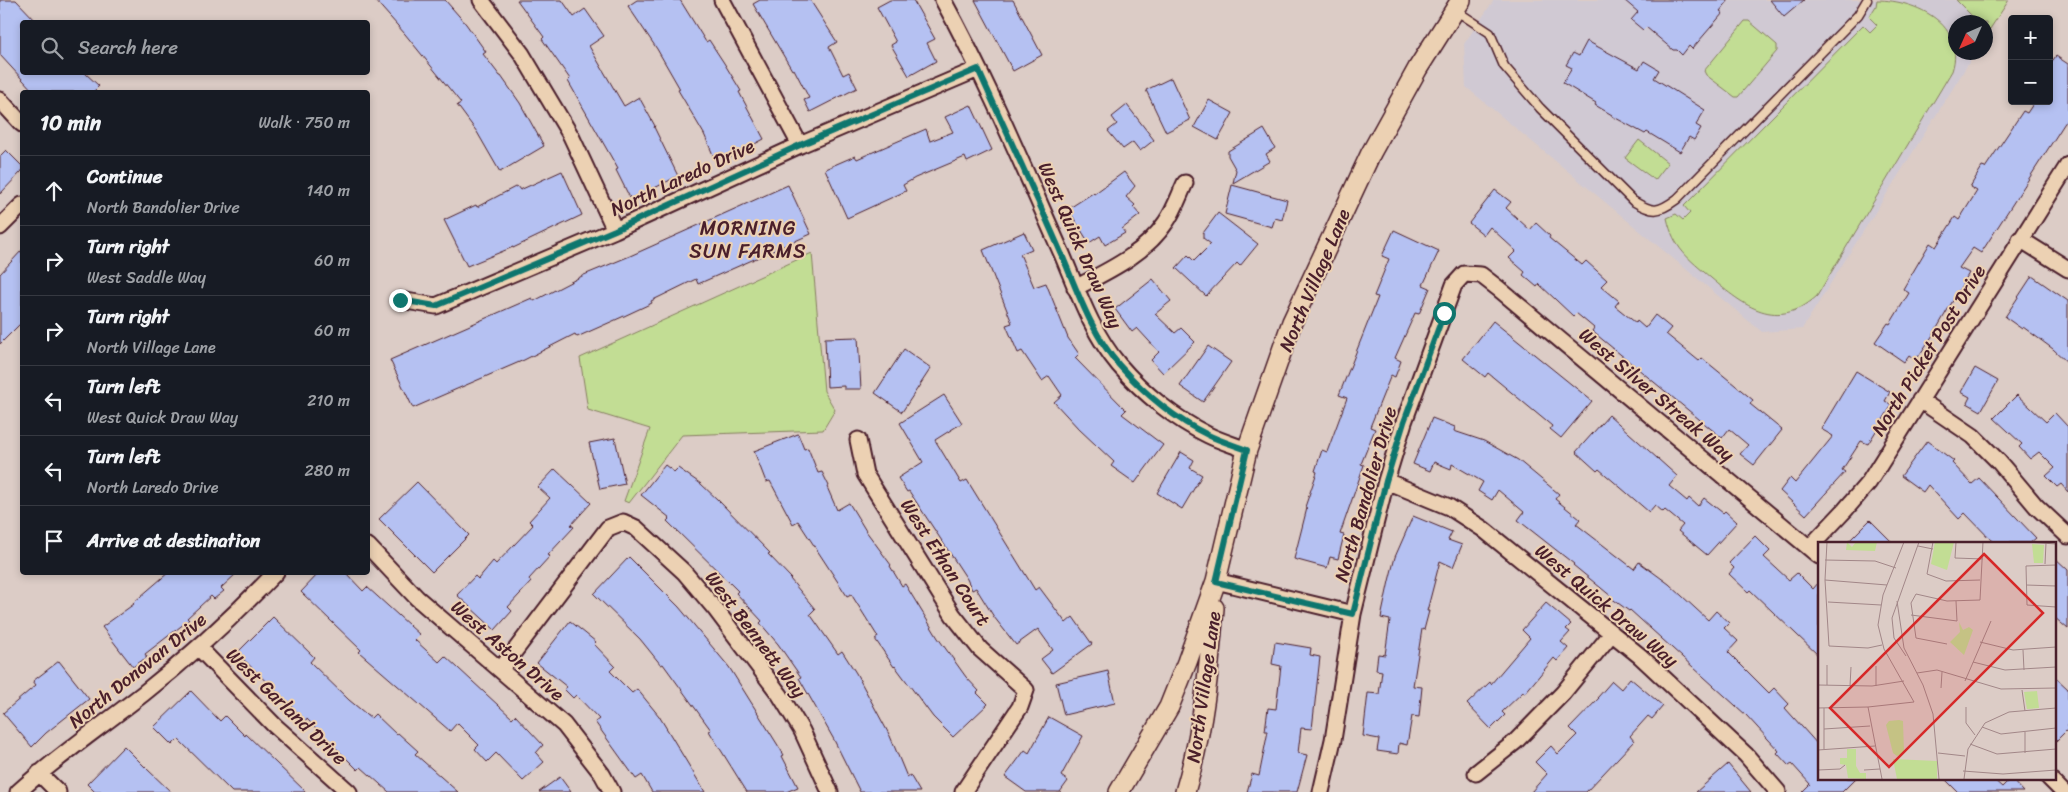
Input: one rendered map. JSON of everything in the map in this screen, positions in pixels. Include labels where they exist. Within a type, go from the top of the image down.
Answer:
[{"type":"street","points":[[481,0],[522,54],[571,136],[615,230]]},
{"type":"street","points":[[722,0],[800,145]]},
{"type":"street","name":"West Quick Draw Way","points":[[943,0],[1022,163],[1075,288],[1095,330],[1118,364],[1146,392],[1179,419],[1209,436],[1247,450]]},
{"type":"street","name":"North Village Lane","points":[[1119,792],[1169,707],[1188,662],[1216,582],[1247,450],[1292,322],[1371,153],[1418,68],[1458,5]]},
{"type":"street","name":"North Laredo Drive","points":[[400,300],[436,306],[615,230],[800,145],[978,69]]},
{"type":"street","points":[[0,100],[20,122]]},
{"type":"street","name":"North Picket Post Drive","points":[[1822,542],[1845,510],[1869,482],[2068,165]]},
{"type":"street","points":[[1075,288],[1112,269],[1146,246],[1167,222],[1185,183]]},
{"type":"street","points":[[0,227],[20,207]]},
{"type":"street","points":[[2020,239],[2068,269]]},
{"type":"street","name":"North Bandolier Drive","points":[[1321,792],[1333,740],[1353,614],[1386,481],[1404,422],[1454,285],[1464,274]]},
{"type":"street","name":"West Silver Streak Way","points":[[1464,274],[1481,275],[1499,289],[1815,552]]},
{"type":"street","points":[[1920,400],[1973,436],[1999,462],[2036,506],[2068,536]]},
{"type":"street","name":"West Ethan Court","points":[[858,440],[865,474],[952,615],[980,649],[1026,690],[1020,707],[965,791]]},
{"type":"street","name":"West Quick Draw Way","points":[[1386,481],[1449,507],[1483,529],[1640,656],[1746,756],[1778,792]]},
{"type":"street","name":"West Bennett Way","points":[[501,669],[608,528],[623,522],[636,528],[677,566],[716,610],[780,695],[802,731],[830,792]]},
{"type":"street","name":"West Aston Drive","points":[[370,548],[417,598],[564,724],[602,774],[612,792]]},
{"type":"street","name":"North Donovan Drive","points":[[18,792],[39,773],[144,693],[199,648],[230,620],[273,575]]},
{"type":"street","points":[[1216,582],[1353,614]]},
{"type":"street","name":"North Village Lane","points":[[1185,792],[1195,757],[1209,664],[1216,582]]},
{"type":"street","points":[[1476,774],[1515,742],[1563,693],[1612,633]]},
{"type":"street","name":"West Garland Drive","points":[[199,648],[274,726],[349,792]]},
{"type":"street","points":[[39,773],[58,792]]},
{"type":"street","points":[[2051,780],[2063,792]]},
{"type":"lane","points":[[1458,5],[1490,33],[1504,66],[1540,108],[1632,201],[1648,210],[1662,210],[1677,199],[1858,15],[1866,0]]},
{"type":"shaded area","points":[[1494,0],[1956,0],[1971,15],[1948,15],[1948,60],[1971,60],[1802,329],[1762,332],[1466,87],[1464,44]]},
{"type":"green space","points":[[1877,0],[1892,1],[1922,10],[1935,18],[1948,33],[1948,60],[1954,60],[1952,71],[1817,296],[1802,307],[1788,312],[1775,314],[1761,311],[1736,298],[1689,258],[1674,238],[1667,218],[1676,214],[1683,220],[1690,213],[1684,206],[1863,25],[1870,32],[1877,25],[1869,17],[1876,6]]},
{"type":"green space","points":[[1956,0],[2009,0],[1993,24],[1993,15],[1971,15]]},
{"type":"green space","points":[[1745,21],[1749,21],[1777,45],[1777,51],[1738,97],[1735,97],[1706,75],[1704,71]]},
{"type":"green space","points":[[1639,140],[1668,163],[1655,180],[1625,158]]},
{"type":"green space","points":[[812,253],[824,391],[835,410],[823,430],[682,435],[629,503],[624,501],[650,429],[588,410],[580,358]]},
{"type":"building","points":[[0,0],[16,0],[35,20],[20,20],[20,75],[87,75],[99,86],[95,90],[32,90],[0,55]]},
{"type":"building","points":[[375,0],[445,0],[466,24],[486,52],[483,54],[520,103],[544,146],[500,172],[477,132],[457,105],[461,103]]},
{"type":"building","points":[[517,0],[562,0],[574,17],[585,9],[604,36],[589,46],[624,106],[639,97],[655,126],[678,176],[631,200],[616,170],[618,169],[568,81],[570,79],[542,39],[544,37]]},
{"type":"building","points":[[637,0],[680,0],[706,42],[709,40],[741,91],[739,92],[764,139],[717,164],[704,134],[678,90],[680,89],[657,49],[628,6]]},
{"type":"building","points":[[760,0],[810,0],[837,42],[829,47],[843,75],[849,72],[857,88],[810,112],[804,100],[809,98],[794,69],[792,70],[753,4]]},
{"type":"building","points":[[890,0],[913,0],[935,39],[927,43],[936,61],[909,76],[891,45],[896,42],[877,7]]},
{"type":"building","points":[[975,0],[1013,0],[1042,55],[1013,71]]},
{"type":"building","points":[[1624,0],[1729,0],[1720,11],[1723,13],[1692,49],[1689,46],[1682,55],[1677,50],[1673,50],[1646,27],[1643,30],[1631,20],[1638,12]]},
{"type":"building","points":[[1770,0],[1804,0],[1784,17]]},
{"type":"building","points":[[1587,41],[1639,69],[1644,61],[1659,70],[1654,78],[1705,110],[1696,125],[1701,128],[1694,140],[1689,137],[1680,152],[1647,132],[1645,134],[1612,116],[1595,105],[1596,103],[1563,83],[1572,68],[1566,65],[1573,53],[1579,56]]},
{"type":"building","points":[[2056,56],[2068,64],[2068,118],[1981,253],[1973,248],[1959,268],[1969,273],[1933,335],[1916,360],[1909,355],[1904,362],[1875,342],[1888,323],[1890,324],[1909,293],[1903,289],[1930,243],[1936,247],[1955,217],[1959,220],[1977,191],[1970,187],[1982,167],[1985,168],[2023,111],[2027,113],[2032,105],[2053,105],[2053,60]]},
{"type":"building","points":[[1171,78],[1190,120],[1166,132],[1146,90]]},
{"type":"building","points":[[1209,100],[1233,113],[1218,140],[1194,127]]},
{"type":"building","points":[[971,105],[992,150],[967,162],[965,157],[915,178],[903,185],[906,191],[847,218],[825,169],[855,156],[857,159],[926,129],[930,141],[953,132],[945,117]]},
{"type":"building","points":[[1127,105],[1154,140],[1140,151],[1133,142],[1123,149],[1108,131],[1117,124],[1112,117]]},
{"type":"building","points":[[1264,129],[1275,148],[1266,154],[1270,161],[1233,183],[1236,170],[1228,156],[1228,151]]},
{"type":"building","points":[[6,150],[20,164],[20,173],[0,194],[0,156]]},
{"type":"building","points":[[562,171],[582,215],[513,248],[467,266],[444,220],[476,205],[477,207],[517,186],[520,190]]},
{"type":"building","points":[[1124,172],[1135,186],[1126,197],[1135,205],[1133,207],[1140,215],[1122,229],[1125,233],[1105,245],[1100,236],[1089,243],[1068,209],[1094,194]]},
{"type":"building","points":[[788,185],[811,234],[698,284],[696,279],[622,317],[577,337],[575,334],[524,360],[413,408],[390,360],[532,298],[534,301],[584,275]]},
{"type":"building","points":[[1232,185],[1287,200],[1282,220],[1275,218],[1272,227],[1225,214]]},
{"type":"building","points":[[1495,190],[1511,202],[1506,208],[1530,230],[1536,223],[1550,236],[1549,238],[1582,265],[1586,261],[1607,280],[1601,286],[1619,301],[1615,306],[1645,328],[1655,315],[1671,328],[1666,334],[1699,361],[1702,358],[1753,400],[1750,404],[1782,430],[1754,465],[1740,454],[1748,445],[1729,429],[1722,438],[1592,331],[1594,328],[1576,313],[1573,316],[1539,284],[1537,287],[1523,275],[1525,272],[1509,258],[1516,251],[1490,227],[1484,235],[1469,223]]},
{"type":"building","points":[[1218,213],[1258,244],[1240,266],[1237,263],[1206,296],[1176,268],[1188,255],[1194,261],[1211,244],[1203,238],[1203,233]]},
{"type":"building","points":[[1394,230],[1439,251],[1423,285],[1430,288],[1419,314],[1415,313],[1395,358],[1401,361],[1395,377],[1391,375],[1370,427],[1375,429],[1361,464],[1364,465],[1340,534],[1344,535],[1338,559],[1330,557],[1327,568],[1294,559],[1307,508],[1305,507],[1317,472],[1315,471],[1322,450],[1327,452],[1347,398],[1339,395],[1378,297],[1374,296],[1389,259],[1382,256]]},
{"type":"building","points":[[1024,232],[1032,249],[1020,254],[1034,287],[1046,283],[1068,338],[1079,354],[1075,358],[1126,410],[1122,414],[1163,445],[1135,483],[1111,466],[1114,462],[1054,402],[1062,395],[1049,376],[1042,381],[1022,351],[1018,353],[1006,325],[1012,323],[983,250]]},
{"type":"building","points":[[20,252],[20,324],[0,344],[0,274]]},
{"type":"building","points":[[2032,276],[2068,301],[2068,363],[2053,349],[2023,327],[2022,329],[2005,317]]},
{"type":"building","points":[[1153,279],[1171,301],[1155,314],[1175,333],[1181,328],[1195,342],[1163,373],[1151,360],[1159,352],[1137,328],[1132,332],[1115,309]]},
{"type":"building","points":[[1493,321],[1592,401],[1561,438],[1550,429],[1552,426],[1488,373],[1485,377],[1463,359]]},
{"type":"building","points":[[858,337],[861,389],[844,389],[844,386],[827,387],[825,338]]},
{"type":"building","points":[[1208,346],[1231,362],[1203,402],[1180,386]]},
{"type":"building","points":[[904,349],[931,368],[902,412],[875,393]]},
{"type":"building","points":[[1975,368],[1998,381],[1981,411],[1967,403],[1970,397],[1961,392]]},
{"type":"building","points":[[1856,371],[1890,392],[1885,401],[1892,405],[1868,444],[1861,441],[1842,470],[1845,472],[1806,515],[1780,491],[1790,478],[1795,483],[1833,436],[1821,429]]},
{"type":"building","points":[[944,395],[962,423],[935,440],[961,483],[967,480],[1035,590],[1039,587],[1066,623],[1073,617],[1092,644],[1052,673],[1041,659],[1053,650],[1038,629],[1016,645],[994,617],[976,588],[972,590],[967,579],[909,491],[907,492],[898,478],[923,462],[900,423]]},
{"type":"building","points":[[2017,395],[2046,422],[2055,413],[2068,427],[2068,492],[2061,484],[2057,487],[2046,476],[2055,468],[2039,452],[2030,459],[2019,447],[2022,444],[1994,418]]},
{"type":"building","points":[[1609,415],[1677,476],[1669,486],[1687,501],[1689,498],[1698,506],[1704,498],[1723,513],[1725,511],[1737,522],[1707,555],[1678,531],[1683,525],[1665,510],[1663,512],[1655,505],[1649,512],[1576,452]]},
{"type":"building","points":[[1432,418],[1455,427],[1454,431],[1484,441],[1518,460],[1559,494],[1555,499],[1580,519],[1576,524],[1634,569],[1639,562],[1669,584],[1708,620],[1716,611],[1729,623],[1724,628],[1738,641],[1728,652],[1769,693],[1774,688],[1789,704],[1785,708],[1818,745],[1818,780],[1854,780],[1842,792],[1802,792],[1810,784],[1792,764],[1789,766],[1777,753],[1779,751],[1746,715],[1630,610],[1611,598],[1574,564],[1518,520],[1524,512],[1498,490],[1492,500],[1478,491],[1483,482],[1452,464],[1451,469],[1434,462],[1430,471],[1413,464]]},
{"type":"building","points":[[798,434],[804,449],[808,448],[818,473],[822,472],[837,510],[849,503],[866,531],[891,565],[902,586],[905,584],[938,638],[966,677],[979,691],[977,693],[988,704],[953,737],[933,717],[894,667],[875,639],[878,637],[851,594],[847,596],[798,521],[793,524],[770,481],[766,482],[754,451]]},
{"type":"building","points":[[615,438],[625,484],[600,489],[589,443]]},
{"type":"building","points":[[1927,441],[1954,461],[1952,463],[1972,484],[1979,478],[2036,538],[2031,542],[1993,542],[1965,513],[1959,519],[1928,485],[1923,492],[1901,476]]},
{"type":"building","points":[[1181,452],[1194,460],[1190,468],[1202,475],[1182,509],[1157,493]]},
{"type":"building","points":[[665,465],[674,472],[678,468],[701,484],[770,553],[768,554],[791,578],[815,609],[810,614],[838,654],[842,651],[856,673],[890,736],[907,777],[910,775],[920,792],[860,792],[833,738],[799,678],[801,677],[778,644],[760,623],[762,621],[736,593],[738,591],[667,521],[670,518],[641,495]]},
{"type":"building","points":[[555,469],[591,503],[571,525],[574,527],[529,579],[531,582],[508,607],[512,611],[495,630],[457,595],[475,576],[478,579],[493,561],[496,564],[533,525],[529,521],[550,498],[538,487]]},
{"type":"building","points":[[417,482],[469,535],[432,572],[379,519]]},
{"type":"building","points":[[1413,516],[1452,532],[1448,540],[1462,545],[1453,567],[1440,561],[1424,630],[1422,629],[1413,686],[1422,687],[1419,717],[1412,716],[1407,745],[1399,743],[1398,754],[1377,751],[1379,739],[1363,736],[1368,693],[1379,694],[1382,671],[1376,670],[1378,654],[1385,655],[1390,620],[1381,618],[1389,581],[1395,557]]},
{"type":"building","points":[[1870,520],[1892,542],[1848,542]]},
{"type":"building","points":[[1755,536],[1770,551],[1764,557],[1789,580],[1797,573],[1813,589],[1818,583],[1818,655],[1750,590],[1748,592],[1729,574],[1734,568],[1729,563]]},
{"type":"building","points":[[629,557],[679,607],[729,667],[784,755],[782,756],[798,787],[786,792],[747,792],[709,731],[711,730],[663,664],[661,665],[640,639],[594,594]]},
{"type":"building","points":[[2056,559],[2068,570],[2068,629],[2056,619]]},
{"type":"building","points":[[166,575],[235,575],[221,588],[224,591],[214,599],[211,596],[187,618],[189,620],[145,654],[147,657],[133,667],[102,627]]},
{"type":"building","points":[[317,575],[348,575],[363,591],[367,587],[420,635],[415,640],[439,662],[445,656],[512,718],[515,715],[543,745],[536,753],[544,762],[523,781],[496,753],[487,762],[475,749],[479,745],[457,723],[450,731],[359,652],[361,650],[301,592]]},
{"type":"building","points":[[1546,603],[1571,624],[1566,629],[1570,632],[1561,642],[1568,648],[1557,661],[1554,658],[1525,693],[1523,692],[1502,712],[1505,715],[1491,729],[1467,704],[1490,682],[1491,684],[1530,638],[1522,630]]},
{"type":"building","points":[[273,617],[314,657],[310,662],[349,700],[371,718],[375,714],[397,735],[398,733],[418,751],[415,754],[458,792],[389,792],[361,767],[358,770],[307,719],[306,721],[237,653]]},
{"type":"building","points":[[570,621],[596,642],[594,644],[615,666],[610,671],[632,693],[637,689],[659,716],[705,792],[652,792],[642,775],[636,779],[595,722],[599,719],[576,695],[573,698],[564,689],[567,687],[537,663]]},
{"type":"building","points":[[1275,642],[1311,648],[1310,655],[1320,657],[1312,729],[1301,728],[1298,753],[1307,755],[1297,792],[1247,792],[1252,774],[1259,776],[1268,731],[1265,731],[1268,708],[1276,709],[1281,666],[1272,664]]},
{"type":"building","points":[[59,661],[89,699],[46,733],[32,747],[3,713],[36,685],[33,681]]},
{"type":"building","points":[[1108,671],[1115,703],[1064,715],[1056,683]]},
{"type":"building","points":[[1630,678],[1663,706],[1652,719],[1648,716],[1630,736],[1634,741],[1586,792],[1531,792],[1547,774],[1535,762],[1551,746],[1558,754],[1577,735],[1570,728],[1599,698],[1612,681],[1621,689]]},
{"type":"building","points":[[2056,678],[2068,689],[2068,729],[2056,741]]},
{"type":"building","points":[[191,691],[220,721],[225,716],[245,736],[246,734],[306,792],[232,792],[178,739],[172,745],[154,727]]},
{"type":"building","points":[[1049,717],[1083,736],[1061,776],[1068,781],[1060,792],[1026,792],[1005,777],[1025,750],[1029,753]]},
{"type":"building","points":[[124,746],[171,792],[95,792],[87,784]]},
{"type":"building","points":[[1728,764],[1751,792],[1696,792]]},
{"type":"building","points":[[560,777],[571,792],[539,792]]},
{"type":"building","points":[[1946,780],[1994,780],[2002,787],[2009,780],[2013,780],[2024,792],[1958,792]]},
{"type":"district","name":"MORNING SUN FARMS","points":[[748,240]]},
{"type":"route","points":[[400,300],[436,306],[615,230],[800,145],[978,69],[1022,163],[1075,288],[1095,330],[1118,364],[1146,392],[1179,419],[1209,436],[1247,450],[1216,582],[1353,614],[1386,481],[1404,422],[1444,313]]}]
